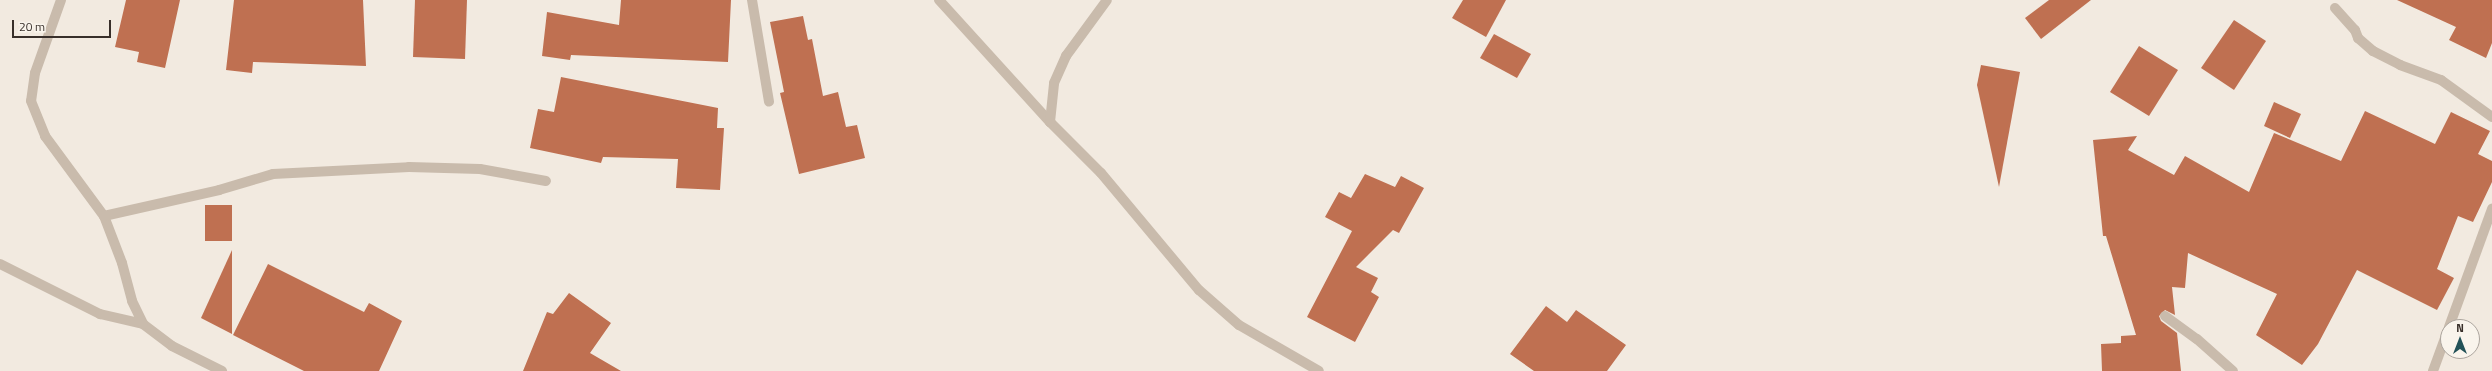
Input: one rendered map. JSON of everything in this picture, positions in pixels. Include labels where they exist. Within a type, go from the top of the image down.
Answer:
[{"type":"street","points":[[61,0],[35,73],[31,101],[45,136],[104,216],[122,263],[132,301],[142,324]]},
{"type":"street","points":[[752,0],[769,102]]},
{"type":"street","points":[[940,0],[1050,122],[1101,173],[1200,290],[1239,325],[1319,371]]},
{"type":"street","points":[[1050,122],[1054,83],[1066,56],[1107,0]]},
{"type":"street","points":[[2336,8],[2355,30],[2358,38],[2373,51],[2400,65],[2441,80],[2492,117]]},
{"type":"street","points":[[104,216],[178,200],[273,174],[424,168],[480,169],[546,181]]},
{"type":"street","points":[[2451,319],[2492,209]]},
{"type":"street","points":[[0,264],[100,314],[142,324],[172,346],[222,371]]},
{"type":"street","points":[[2165,316],[2197,339],[2233,371]]},
{"type":"street","points":[[2433,371],[2440,351]]},
{"type":"building","points":[[126,0],[180,0],[165,68],[137,62],[139,52],[115,47]]},
{"type":"building","points":[[234,0],[363,0],[366,66],[253,62],[252,73],[226,70]]},
{"type":"building","points":[[415,0],[467,0],[465,59],[413,57]]},
{"type":"building","points":[[621,0],[731,0],[728,62],[571,55],[570,60],[542,56],[547,12],[619,25]]},
{"type":"building","points":[[1463,0],[1506,0],[1486,37],[1452,18]]},
{"type":"building","points":[[2049,0],[2091,0],[2041,39],[2025,18]]},
{"type":"building","points":[[2397,0],[2492,0],[2492,43],[2486,58],[2449,40],[2456,27]]},
{"type":"building","points":[[803,16],[808,40],[812,39],[823,96],[838,92],[846,127],[857,125],[865,158],[799,174],[780,93],[784,92],[770,22]]},
{"type":"building","points":[[2234,20],[2266,41],[2234,90],[2201,68]]},
{"type":"building","points":[[1494,34],[1531,54],[1517,78],[1480,58]]},
{"type":"building","points":[[2139,46],[2178,70],[2149,116],[2110,92]]},
{"type":"building","points":[[1981,65],[2020,72],[1999,187],[1977,85]]},
{"type":"building","points":[[561,77],[718,108],[717,128],[724,128],[720,190],[676,188],[678,159],[603,157],[601,163],[530,148],[538,109],[554,112]]},
{"type":"building","points":[[2274,102],[2301,114],[2290,138],[2264,126]]},
{"type":"building","points":[[2365,111],[2435,144],[2451,112],[2490,131],[2478,154],[2492,161],[2492,182],[2473,222],[2458,216],[2437,269],[2454,278],[2437,310],[2357,270],[2318,344],[2302,365],[2256,335],[2277,294],[2188,253],[2185,288],[2172,287],[2175,315],[2165,310],[2159,316],[2161,321],[2177,333],[2181,371],[2102,371],[2101,344],[2121,343],[2121,336],[2136,335],[2106,236],[2103,236],[2093,140],[2137,136],[2128,150],[2174,175],[2185,156],[2249,192],[2274,133],[2341,161]]},
{"type":"building","points":[[1365,174],[1395,187],[1401,176],[1424,188],[1399,233],[1393,230],[1356,267],[1378,278],[1371,292],[1379,297],[1355,342],[1307,317],[1352,231],[1325,217],[1339,192],[1351,198]]},
{"type":"building","points":[[205,205],[232,205],[232,241],[205,241]]},
{"type":"building","points":[[232,250],[232,334],[201,318]]},
{"type":"building","points":[[268,264],[364,312],[369,303],[402,321],[379,371],[304,371],[233,335]]},
{"type":"building","points":[[569,293],[611,323],[590,353],[621,371],[523,371],[547,312],[553,314]]},
{"type":"building","points":[[1546,306],[1567,322],[1576,310],[1626,345],[1607,371],[1534,371],[1510,354]]}]
